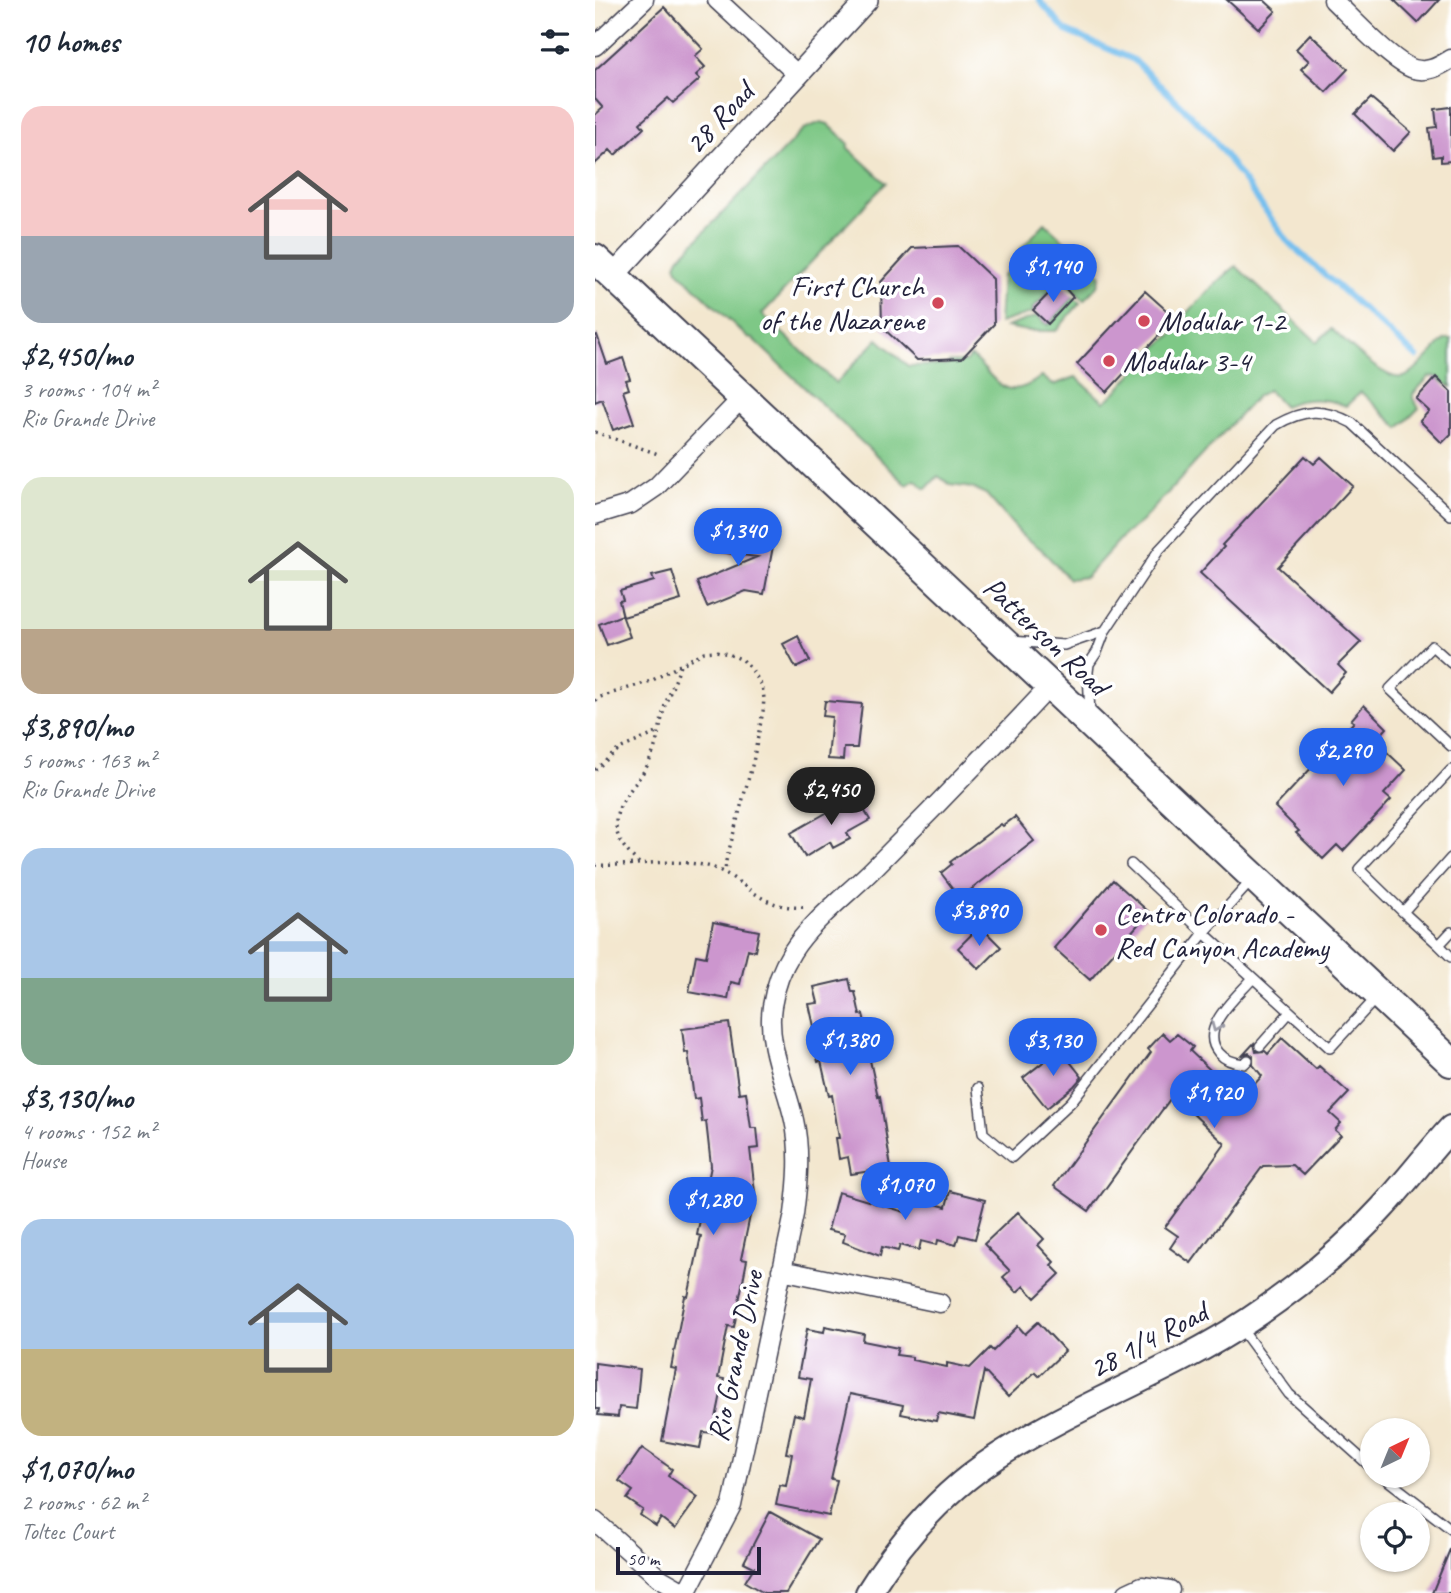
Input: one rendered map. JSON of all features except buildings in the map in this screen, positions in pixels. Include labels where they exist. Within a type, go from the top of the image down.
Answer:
[{"type":"main road","name":"Patterson Road","points":[[604,268],[1451,1062]]},
{"type":"main road","name":"28 1/4 Road","points":[[868,1593],[894,1556],[930,1513],[996,1458],[1026,1439],[1147,1378],[1239,1326],[1281,1298],[1349,1242],[1382,1209],[1451,1128]]},
{"type":"street","points":[[595,46],[644,0]]},
{"type":"street","points":[[717,0],[799,76]]},
{"type":"street","name":"28 Road","points":[[604,268],[799,76],[867,0]]},
{"type":"street","points":[[1333,0],[1398,61],[1415,69],[1435,69],[1451,59]]},
{"type":"street","points":[[595,515],[631,504],[656,487],[742,398]]},
{"type":"street","name":"Rio Grande Drive","points":[[686,1593],[732,1505],[794,1214],[799,1176],[798,1146],[792,1111],[772,1039],[772,1008],[779,978],[793,951],[822,918],[880,863],[1050,686]]},
{"type":"street","points":[[781,1270],[940,1303]]},
{"type":"street","points":[[595,1521],[658,1577],[686,1593]]},
{"type":"street","points":[[1127,1593],[1142,1586],[1170,1590]]},
{"type":"lane","points":[[1091,724],[1088,672],[1105,631],[1159,550],[1276,425],[1292,416],[1313,411],[1334,413],[1352,423],[1451,515]]},
{"type":"lane","points":[[1002,640],[1064,645],[1105,631]]},
{"type":"lane","points":[[1451,663],[1432,646],[1391,689],[1451,746]]},
{"type":"lane","points":[[1451,770],[1359,869],[1451,957]]},
{"type":"lane","points":[[1403,912],[1449,863]]},
{"type":"lane","points":[[1131,864],[1330,1048],[1379,994]]},
{"type":"lane","points":[[978,1088],[983,1133],[1012,1157],[1071,1102],[1204,933],[1254,877]]},
{"type":"lane","points":[[1439,946],[1451,932]]},
{"type":"lane","points":[[1248,1060],[1244,1064],[1226,1060],[1217,1051],[1212,1039],[1214,1024],[1253,978]]},
{"type":"lane","points":[[1260,1046],[1290,1012]]},
{"type":"lane","points":[[1239,1326],[1289,1394],[1360,1457]]},
{"type":"lane","points":[[1398,1488],[1451,1529]]},
{"type":"path","points":[[595,432],[659,453],[678,464]]},
{"type":"path","points":[[595,701],[600,696],[645,683],[704,652],[729,654],[743,660],[754,673],[762,686],[763,711],[753,762],[728,851],[725,873]]},
{"type":"path","points":[[639,863],[622,844],[617,834],[616,822],[626,797],[650,761],[680,665]]},
{"type":"path","points":[[595,770],[619,749],[659,732]]},
{"type":"path","points":[[595,865],[705,865],[725,873],[764,901],[781,907],[811,907],[822,918]]},
{"type":"green space","points":[[821,122],[828,124],[849,144],[847,147],[886,183],[762,314],[836,383],[878,339],[908,366],[948,365],[949,362],[965,362],[971,356],[995,380],[1009,389],[1029,385],[1042,376],[1053,385],[1076,377],[1104,402],[1236,266],[1317,342],[1331,329],[1387,374],[1396,377],[1408,375],[1445,339],[1451,339],[1451,387],[1435,376],[1429,377],[1413,394],[1419,408],[1399,428],[1361,392],[1346,406],[1315,400],[1284,406],[1268,390],[1257,396],[1141,522],[1125,534],[1086,577],[1069,579],[1041,549],[1021,534],[986,494],[972,488],[951,485],[938,476],[926,489],[915,480],[907,485],[678,271],[676,265],[679,258],[804,129]]},
{"type":"green space","points":[[1045,223],[1101,275],[1098,285],[1084,300],[1057,274],[1032,270],[1017,253]]},
{"type":"green space","points":[[1016,261],[1032,275],[1056,279],[1059,282],[1032,309],[1034,312],[999,323],[1002,276]]},
{"type":"green space","points":[[1073,297],[1080,303],[1056,331],[1027,331],[1006,327],[1037,316],[1048,325]]},
{"type":"waterway","points":[[1039,0],[1066,31],[1134,60],[1209,133],[1289,243],[1417,357]]},
{"type":"place","name":"First Church of the Nazarene","points":[[938,303]]},
{"type":"place","name":"Modular 1-2","points":[[1144,321]]},
{"type":"place","name":"Modular 3-4","points":[[1109,361]]},
{"type":"place","name":"Centro Colorado - Red Canyon Academy","points":[[1101,930]]}]
